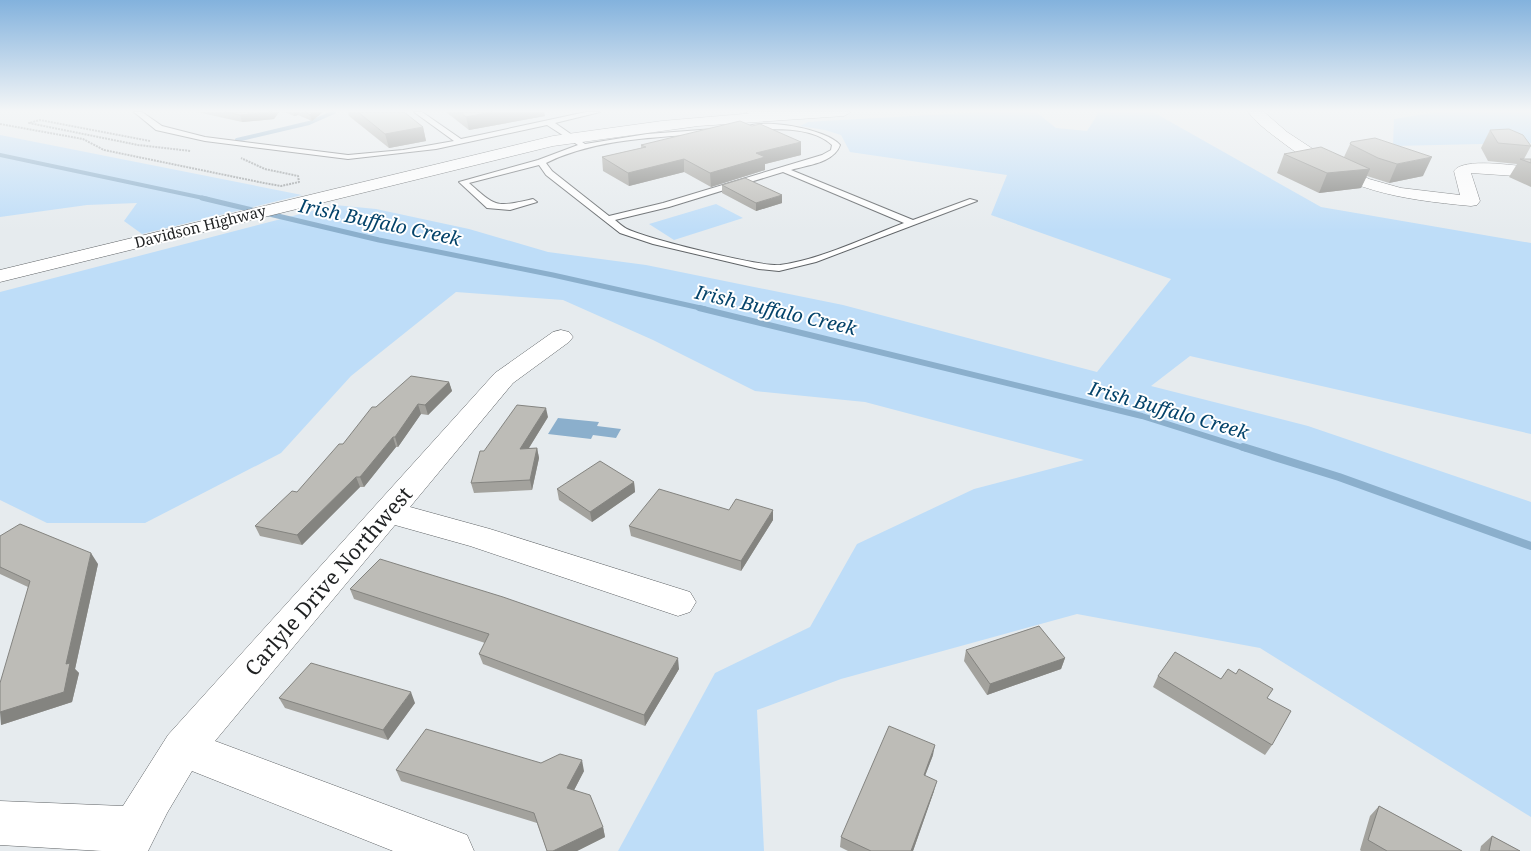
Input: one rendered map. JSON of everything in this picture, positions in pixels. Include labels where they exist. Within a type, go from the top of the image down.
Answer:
[{"type":"street","name":"Davidson Highway","points":[[0,276],[507,152]]},
{"type":"street","points":[[1307,152],[1348,176],[1380,188],[1471,202],[1462,171],[1470,168],[1531,172]]},
{"type":"street","name":"Carlyle Drive Northwest","points":[[130,840],[159,784],[183,748],[504,378],[561,337]]},
{"type":"street","points":[[388,512],[479,537],[678,602]]},
{"type":"street","points":[[183,748],[451,851]]},
{"type":"street","points":[[0,823],[130,840]]},
{"type":"lane","points":[[305,152],[348,157],[405,152]]},
{"type":"lane","points":[[533,202],[494,207],[486,204],[463,182],[541,162],[561,152]]},
{"type":"lane","points":[[608,219],[630,215],[786,170],[825,157],[833,152]]},
{"type":"lane","points":[[541,162],[549,173],[623,231],[653,241],[759,266],[779,268],[812,260],[973,201]]},
{"type":"lane","points":[[786,170],[912,223]]},
{"type":"path","points":[[112,152],[264,184],[281,186],[299,182],[298,176],[265,169],[234,155]]},
{"type":"shaded area","points":[[0,152],[84,152],[302,195],[142,234],[124,221],[137,203],[87,205],[0,217]]},
{"type":"shaded area","points":[[850,152],[1223,152],[1321,207],[1531,243],[1531,434],[1190,356],[1151,386],[1308,426],[1531,502],[1531,817],[1260,648],[1077,614],[841,679],[757,710],[764,851],[618,851],[715,673],[810,627],[857,544],[974,489],[1084,460],[865,402],[755,391],[653,340],[563,300],[456,292],[351,376],[281,453],[145,523],[47,523],[0,500],[0,292],[335,205],[376,209],[469,229],[548,252],[646,265],[843,305],[1097,372],[1171,279],[991,215],[1007,175]]},
{"type":"shaded area","points":[[716,204],[743,218],[674,240],[649,224]]},
{"type":"shaded area","points":[[558,418],[599,422],[597,426],[621,429],[616,438],[593,435],[591,439],[548,434]]},
{"type":"building","points":[[625,152],[761,152],[756,153],[765,157],[710,173],[684,159],[628,173],[602,157]]},
{"type":"building","points":[[1296,152],[1331,152],[1370,169],[1327,173],[1284,154]]},
{"type":"building","points":[[1365,152],[1416,152],[1432,157],[1397,164]]},
{"type":"building","points":[[1520,159],[1531,159],[1531,163]]},
{"type":"building","points":[[745,178],[782,195],[756,203],[722,185]]},
{"type":"building","points":[[411,376],[449,382],[425,405],[418,404],[395,437],[393,437],[360,477],[356,477],[297,535],[255,526],[292,491],[297,492],[339,444],[343,444],[372,407],[376,407]]},
{"type":"building","points":[[517,405],[546,408],[520,449],[537,448],[530,480],[471,483],[480,451],[484,451]]},
{"type":"building","points":[[600,461],[634,482],[590,512],[557,489]]},
{"type":"building","points":[[659,489],[729,510],[736,499],[773,510],[741,561],[629,526]]},
{"type":"building","points":[[20,524],[91,553],[66,664],[70,663],[64,692],[0,712],[0,683],[30,581],[0,567],[0,536]]},
{"type":"building","points":[[380,559],[503,597],[678,658],[644,715],[479,654],[489,634],[350,589]]},
{"type":"building","points":[[1039,626],[1065,658],[990,684],[966,650]]},
{"type":"building","points":[[1175,652],[1221,679],[1228,669],[1236,674],[1239,669],[1273,689],[1267,698],[1291,711],[1272,745],[1158,676]]},
{"type":"building","points":[[311,663],[411,692],[383,730],[279,698]]},
{"type":"building","points":[[889,726],[935,745],[924,775],[937,781],[911,851],[871,851],[841,837]]},
{"type":"building","points":[[426,729],[541,763],[560,754],[582,760],[567,788],[590,795],[603,827],[553,851],[547,851],[534,813],[396,770]]},
{"type":"building","points":[[1379,806],[1462,851],[1387,851],[1368,840]]},
{"type":"building","points":[[1492,836],[1520,851],[1489,851]]},
{"type":"waterway","name":"Irish Buffalo Creek","points":[[0,155],[208,199]]},
{"type":"waterway","name":"Irish Buffalo Creek","points":[[202,198],[379,240],[553,275],[705,309]]},
{"type":"waterway","name":"Irish Buffalo Creek","points":[[699,308],[1142,416],[1247,449]]},
{"type":"waterway","name":"Irish Buffalo Creek","points":[[1243,447],[1339,477],[1531,546]]}]
